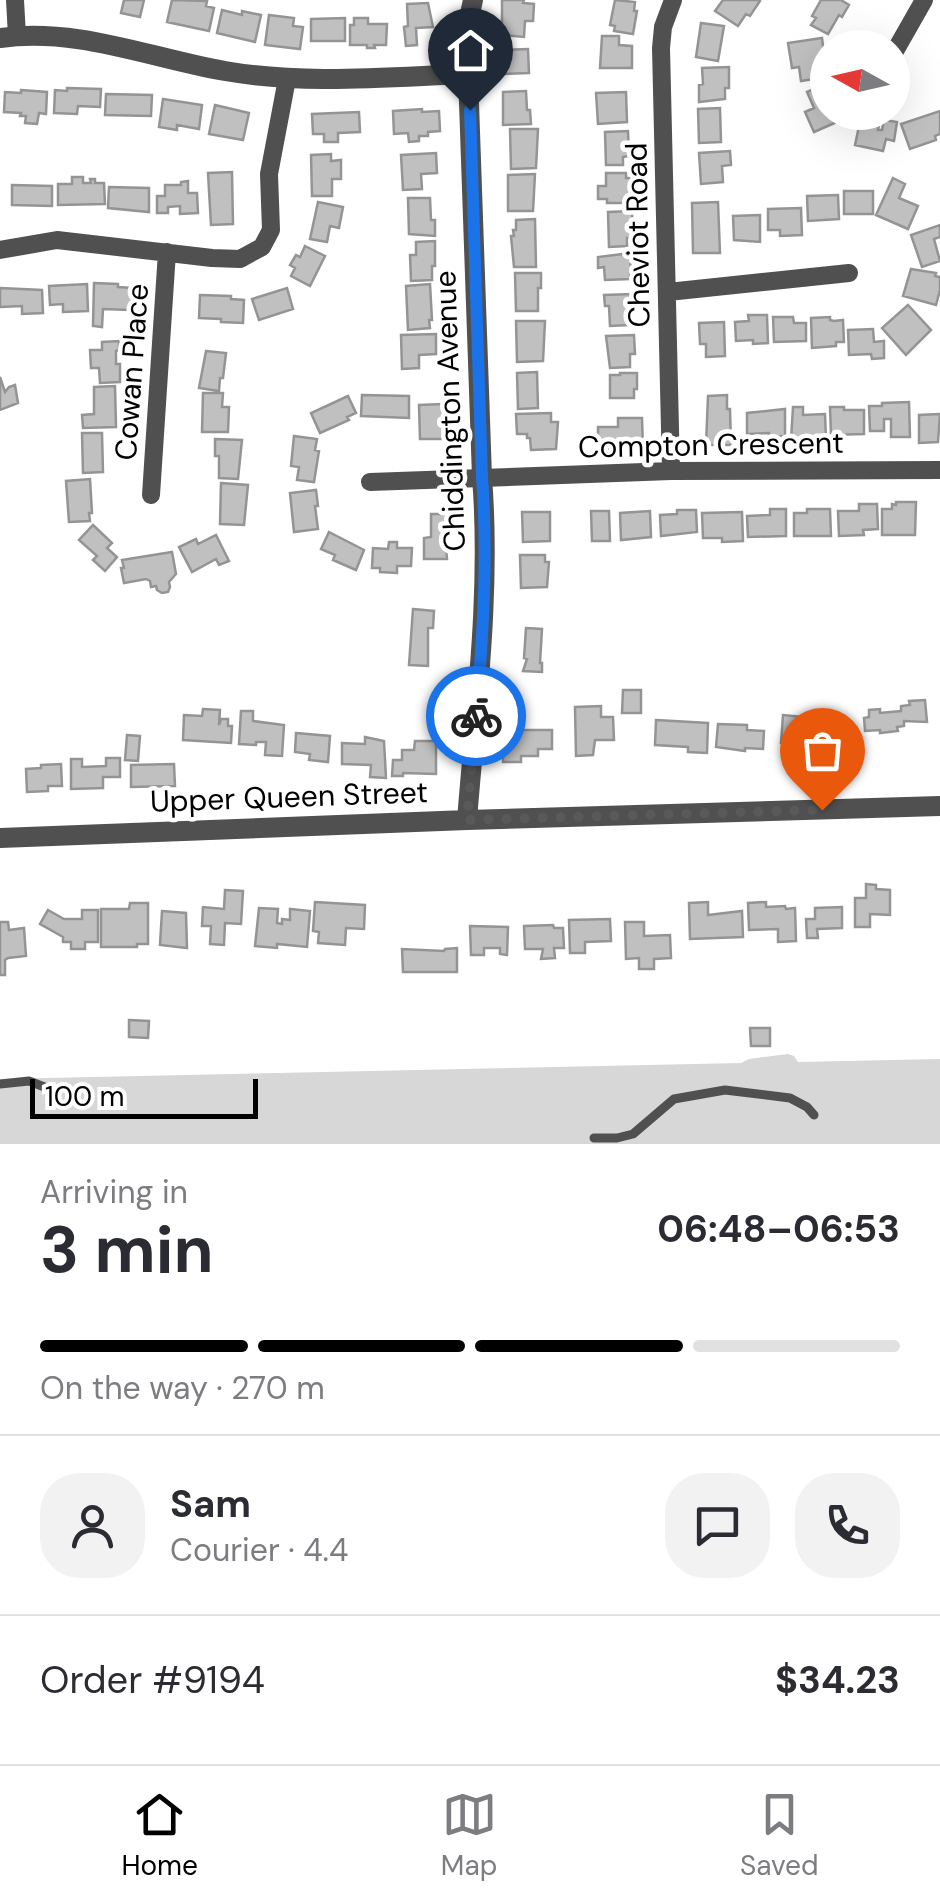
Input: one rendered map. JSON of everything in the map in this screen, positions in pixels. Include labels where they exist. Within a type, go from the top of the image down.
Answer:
[{"type":"street","points":[[15,0],[8,37],[74,37],[224,72],[287,79],[468,74]]},
{"type":"street","name":"Chiddington Avenue","points":[[467,820],[483,624],[486,528],[468,74],[468,23],[473,0]]},
{"type":"street","name":"Cheviot Road","points":[[671,471],[661,48],[663,27],[673,0]]},
{"type":"street","points":[[907,30],[924,0]]},
{"type":"street","points":[[0,250],[58,240],[240,258],[262,247],[270,230],[269,174],[287,79]]},
{"type":"street","name":"Cowan Place","points":[[151,495],[166,252]]},
{"type":"street","points":[[668,292],[849,273]]},
{"type":"street","name":"Compton Crescent","points":[[370,482],[671,471],[940,470]]},
{"type":"street","name":"Upper Queen Street","points":[[0,838],[940,806]]},
{"type":"lane","points":[[0,1084],[30,1081],[52,1090]]},
{"type":"lane","points":[[594,1138],[634,1134],[674,1099],[725,1090],[790,1098],[814,1115]]},
{"type":"shaded area","points":[[788,1054],[798,1062],[940,1059],[940,1144],[0,1144],[0,1079],[741,1063]]},
{"type":"building","points":[[124,0],[144,0],[140,17],[121,13]]},
{"type":"building","points":[[172,0],[207,1],[206,6],[214,8],[209,31],[167,22]]},
{"type":"building","points":[[502,0],[534,4],[533,21],[525,21],[524,37],[502,35]]},
{"type":"building","points":[[615,0],[635,2],[633,34],[614,31],[615,26],[610,25]]},
{"type":"building","points":[[723,0],[760,1],[738,26],[715,11]]},
{"type":"building","points":[[821,0],[841,0],[849,5],[830,30],[811,25],[816,18],[812,16]]},
{"type":"building","points":[[428,3],[433,27],[416,28],[417,45],[406,46],[407,4]]},
{"type":"building","points":[[222,10],[261,15],[255,42],[217,33]]},
{"type":"building","points":[[269,15],[294,18],[293,26],[303,27],[300,49],[265,45]]},
{"type":"building","points":[[345,18],[345,41],[311,41],[311,19]]},
{"type":"building","points":[[354,18],[368,18],[368,24],[387,24],[386,45],[350,45]]},
{"type":"building","points":[[701,23],[724,26],[718,61],[696,57]]},
{"type":"building","points":[[602,36],[619,36],[619,45],[632,46],[632,68],[600,68]]},
{"type":"building","points":[[810,40],[810,80],[801,81],[799,67],[792,68],[788,43]]},
{"type":"building","points":[[528,49],[529,73],[503,74],[505,50]]},
{"type":"building","points":[[729,67],[725,99],[699,102],[702,68]]},
{"type":"building","points":[[101,89],[100,107],[78,106],[77,114],[54,113],[55,90]]},
{"type":"building","points":[[526,91],[531,124],[503,125],[503,92]]},
{"type":"building","points":[[5,92],[47,92],[46,114],[39,113],[37,124],[25,123],[26,116],[20,116],[21,113],[4,112]]},
{"type":"building","points":[[626,92],[627,122],[598,124],[596,93]]},
{"type":"building","points":[[106,94],[152,95],[151,116],[105,115]]},
{"type":"building","points":[[163,99],[202,105],[199,129],[159,127]]},
{"type":"building","points":[[215,105],[249,113],[243,140],[209,134]]},
{"type":"building","points":[[720,108],[721,142],[699,143],[698,109]]},
{"type":"building","points":[[393,111],[439,111],[440,131],[428,132],[428,136],[419,136],[419,141],[409,142],[408,133],[394,134]]},
{"type":"building","points":[[940,111],[940,134],[935,136],[936,140],[910,149],[903,130],[910,130],[910,121]]},
{"type":"building","points":[[359,112],[360,132],[338,133],[338,142],[324,142],[324,134],[313,134],[312,114]]},
{"type":"building","points":[[510,129],[538,129],[536,168],[511,169]]},
{"type":"building","points":[[858,130],[896,130],[894,141],[886,139],[883,151],[855,145]]},
{"type":"building","points":[[628,131],[629,156],[623,157],[623,165],[606,165],[605,132]]},
{"type":"building","points":[[730,151],[731,165],[722,166],[723,182],[701,184],[699,153]]},
{"type":"building","points":[[436,153],[437,173],[421,174],[422,189],[403,190],[401,155]]},
{"type":"building","points":[[331,154],[331,161],[341,160],[341,179],[332,179],[332,196],[312,196],[311,155]]},
{"type":"building","points":[[232,172],[233,224],[211,225],[208,173]]},
{"type":"building","points":[[606,173],[626,173],[626,178],[631,178],[631,187],[636,187],[631,203],[598,199],[598,186],[606,186]]},
{"type":"building","points":[[535,174],[533,211],[508,211],[508,175]]},
{"type":"building","points":[[72,177],[83,177],[83,183],[95,179],[95,183],[104,183],[105,204],[58,205],[58,184],[72,184]]},
{"type":"building","points":[[893,178],[905,184],[899,198],[918,206],[908,229],[876,215]]},
{"type":"building","points":[[188,181],[188,193],[197,193],[198,213],[180,214],[180,206],[168,207],[168,213],[157,213],[157,196],[165,196],[165,185]]},
{"type":"building","points":[[12,185],[52,186],[52,206],[12,205]]},
{"type":"building","points":[[109,187],[149,188],[149,212],[108,208]]},
{"type":"building","points":[[844,191],[873,191],[873,214],[844,214]]},
{"type":"building","points":[[838,195],[839,219],[808,221],[807,196]]},
{"type":"building","points":[[408,198],[430,198],[435,236],[409,234]]},
{"type":"building","points":[[318,202],[343,207],[339,228],[330,226],[327,242],[310,239]]},
{"type":"building","points":[[718,202],[720,253],[693,253],[692,203]]},
{"type":"building","points":[[801,208],[802,235],[780,236],[780,230],[768,230],[768,209]]},
{"type":"building","points":[[632,211],[633,238],[627,238],[627,246],[609,247],[608,212]]},
{"type":"building","points":[[760,215],[760,242],[734,240],[733,216]]},
{"type":"building","points":[[535,219],[536,267],[514,267],[511,236],[516,220]]},
{"type":"building","points":[[940,225],[940,237],[934,239],[940,261],[922,267],[911,235]]},
{"type":"building","points":[[435,241],[432,280],[411,281],[410,255],[416,255],[416,242]]},
{"type":"building","points":[[305,246],[325,256],[310,286],[291,276],[295,268],[290,265]]},
{"type":"building","points":[[631,253],[630,279],[605,280],[604,267],[598,268],[598,257]]},
{"type":"building","points":[[911,269],[940,277],[936,305],[903,296]]},
{"type":"building","points":[[515,273],[541,273],[538,311],[516,311]]},
{"type":"building","points":[[94,283],[133,288],[130,310],[103,309],[102,327],[93,326]]},
{"type":"building","points":[[87,284],[88,311],[63,312],[63,304],[50,305],[49,286]]},
{"type":"building","points":[[430,284],[430,328],[408,330],[406,286]]},
{"type":"building","points":[[0,288],[42,290],[43,313],[22,314],[22,306],[0,307]]},
{"type":"building","points":[[287,288],[293,309],[259,320],[252,299]]},
{"type":"building","points":[[633,294],[633,304],[628,305],[629,325],[610,326],[604,295]]},
{"type":"building","points":[[200,295],[244,300],[243,323],[199,318]]},
{"type":"building","points":[[908,305],[931,330],[906,355],[882,328]]},
{"type":"building","points":[[748,315],[767,315],[768,343],[736,341],[735,322],[749,321]]},
{"type":"building","points":[[773,317],[793,317],[794,323],[806,323],[806,341],[774,342]]},
{"type":"building","points":[[811,318],[843,320],[844,342],[812,348]]},
{"type":"building","points":[[516,321],[545,321],[543,361],[517,362]]},
{"type":"building","points":[[724,322],[725,356],[706,357],[706,344],[700,344],[699,323]]},
{"type":"building","points":[[873,329],[874,342],[884,341],[884,358],[849,355],[848,330]]},
{"type":"building","points":[[436,334],[436,354],[419,355],[419,368],[402,369],[401,335]]},
{"type":"building","points":[[634,335],[635,354],[630,354],[630,367],[610,368],[606,336]]},
{"type":"building","points":[[119,341],[116,364],[120,364],[120,382],[100,383],[99,368],[91,368],[90,350],[102,350],[102,342]]},
{"type":"building","points":[[206,351],[226,353],[219,391],[199,388]]},
{"type":"building","points":[[537,372],[538,408],[518,409],[517,373]]},
{"type":"building","points":[[637,373],[634,398],[610,398],[610,375]]},
{"type":"building","points":[[0,377],[5,392],[15,385],[18,403],[0,410]]},
{"type":"building","points":[[115,386],[116,427],[83,428],[82,415],[94,414],[94,387]]},
{"type":"building","points":[[203,393],[223,393],[222,407],[229,407],[228,432],[202,432]]},
{"type":"building","points":[[362,395],[409,396],[409,418],[361,416]]},
{"type":"building","points":[[727,395],[731,445],[706,445],[708,396]]},
{"type":"building","points":[[348,396],[356,413],[320,433],[311,413]]},
{"type":"building","points":[[909,402],[910,437],[891,437],[891,419],[884,419],[884,431],[870,431],[869,406]]},
{"type":"building","points":[[443,404],[444,439],[420,439],[419,405]]},
{"type":"building","points":[[793,407],[803,407],[803,415],[825,414],[826,439],[791,440]]},
{"type":"building","points":[[830,407],[864,410],[864,434],[831,435]]},
{"type":"building","points":[[785,409],[785,436],[747,434],[747,413]]},
{"type":"building","points":[[551,413],[551,422],[558,422],[556,449],[531,450],[527,434],[517,434],[516,414]]},
{"type":"building","points":[[940,414],[938,442],[919,443],[919,415]]},
{"type":"building","points":[[618,418],[642,418],[643,449],[598,449],[598,427],[618,427]]},
{"type":"building","points":[[82,433],[102,433],[103,472],[83,473]]},
{"type":"building","points":[[294,436],[317,439],[314,482],[297,480],[299,467],[291,466]]},
{"type":"building","points":[[215,439],[242,440],[238,479],[219,478]]},
{"type":"building","points":[[90,479],[90,521],[69,522],[66,481]]},
{"type":"building","points":[[221,483],[248,485],[244,525],[220,524]]},
{"type":"building","points":[[316,490],[318,529],[294,532],[290,493]]},
{"type":"building","points":[[896,502],[916,502],[915,535],[882,535],[882,509],[892,509]]},
{"type":"building","points":[[859,504],[877,504],[878,529],[863,530],[864,535],[839,536],[838,511],[859,511]]},
{"type":"building","points":[[770,509],[786,509],[786,536],[748,537],[747,516],[770,515]]},
{"type":"building","points":[[807,509],[830,509],[831,536],[794,536],[794,513],[807,513]]},
{"type":"building","points":[[677,510],[696,510],[697,532],[661,536],[660,515],[677,514]]},
{"type":"building","points":[[591,511],[609,511],[610,541],[592,541]]},
{"type":"building","points":[[650,511],[651,537],[621,540],[620,513]]},
{"type":"building","points":[[522,512],[550,512],[550,541],[523,542]]},
{"type":"building","points":[[742,512],[743,541],[703,538],[702,513]]},
{"type":"building","points":[[431,514],[448,514],[447,559],[424,559],[424,538],[431,537]]},
{"type":"building","points":[[93,525],[112,543],[107,548],[117,557],[105,571],[93,560],[97,556],[79,540]]},
{"type":"building","points":[[329,532],[364,550],[356,570],[333,560],[335,555],[321,549]]},
{"type":"building","points":[[216,535],[229,561],[219,565],[216,559],[192,572],[179,547],[196,539],[198,544]]},
{"type":"building","points":[[389,542],[397,542],[397,548],[412,548],[411,566],[397,566],[397,573],[372,568],[373,548],[388,549]]},
{"type":"building","points":[[172,552],[176,574],[169,582],[168,592],[151,587],[146,579],[124,583],[122,560]]},
{"type":"building","points":[[520,555],[545,555],[545,562],[549,562],[547,587],[521,588]]},
{"type":"building","points":[[413,609],[434,611],[433,628],[428,628],[428,666],[409,665]]},
{"type":"building","points":[[526,628],[542,629],[542,672],[523,671],[527,659]]},
{"type":"building","points":[[623,690],[641,690],[641,713],[622,713]]},
{"type":"building","points":[[925,700],[927,722],[904,721],[898,731],[865,731],[864,718],[869,717],[869,710],[901,711],[901,706],[910,705],[909,701]]},
{"type":"building","points":[[601,706],[601,717],[613,717],[614,740],[595,740],[593,755],[576,756],[575,707]]},
{"type":"building","points":[[203,709],[220,710],[219,725],[221,719],[228,719],[228,726],[232,726],[231,743],[183,740],[184,715],[202,716]]},
{"type":"building","points":[[241,711],[253,711],[253,721],[284,725],[282,756],[265,755],[266,742],[239,744]]},
{"type":"building","points":[[783,715],[823,719],[822,726],[827,726],[824,756],[810,755],[811,743],[806,742],[805,747],[781,743]]},
{"type":"building","points":[[656,720],[708,723],[707,753],[688,752],[688,747],[655,745]]},
{"type":"building","points":[[718,724],[747,725],[747,730],[764,731],[763,749],[716,747]]},
{"type":"building","points":[[509,726],[519,726],[519,730],[552,730],[552,749],[538,749],[538,756],[521,756],[521,762],[503,762],[503,736],[509,736]]},
{"type":"building","points":[[296,733],[330,736],[328,762],[309,760],[310,754],[295,752]]},
{"type":"building","points":[[127,735],[140,736],[138,761],[125,760]]},
{"type":"building","points":[[365,737],[384,741],[386,778],[370,777],[371,765],[342,764],[342,743],[365,744]]},
{"type":"building","points":[[415,741],[436,741],[436,774],[392,776],[393,760],[402,760],[402,750],[414,750]]},
{"type":"building","points":[[106,758],[120,758],[120,777],[103,777],[103,788],[71,789],[71,759],[82,759],[82,767],[106,766]]},
{"type":"building","points":[[61,764],[62,786],[27,792],[26,769]]},
{"type":"building","points":[[174,764],[175,786],[131,787],[131,765]]},
{"type":"building","points":[[866,884],[890,890],[890,915],[870,914],[870,927],[855,927],[855,898],[866,898]]},
{"type":"building","points":[[225,890],[243,891],[241,924],[225,923],[224,945],[210,944],[211,926],[202,926],[203,907],[224,909]]},
{"type":"building","points":[[315,902],[365,905],[364,929],[346,928],[345,945],[318,943],[319,932],[313,931]]},
{"type":"building","points":[[708,902],[708,915],[742,911],[743,937],[690,939],[689,903]]},
{"type":"building","points":[[766,902],[766,907],[795,908],[796,941],[778,942],[778,929],[749,930],[748,903]]},
{"type":"building","points":[[130,903],[148,903],[148,944],[101,947],[101,909],[129,909]]},
{"type":"building","points":[[842,907],[842,928],[817,929],[818,938],[807,938],[806,919],[815,919],[815,908]]},
{"type":"building","points":[[259,908],[278,909],[277,923],[282,924],[282,919],[290,920],[290,909],[310,911],[307,947],[255,946]]},
{"type":"building","points":[[48,910],[64,919],[82,919],[82,910],[98,910],[98,942],[85,942],[85,949],[71,949],[71,942],[63,942],[63,937],[40,924]]},
{"type":"building","points":[[162,911],[186,913],[187,948],[160,945]]},
{"type":"building","points":[[610,919],[611,941],[585,942],[585,953],[570,953],[569,920]]},
{"type":"building","points":[[0,922],[8,922],[9,930],[24,928],[26,956],[5,960],[5,975],[0,975]]},
{"type":"building","points":[[625,922],[644,922],[644,936],[670,935],[671,958],[654,959],[654,969],[639,969],[639,958],[626,959]]},
{"type":"building","points":[[470,926],[508,927],[507,955],[500,954],[500,948],[484,948],[484,955],[471,955]]},
{"type":"building","points":[[524,926],[563,928],[564,948],[554,948],[555,958],[541,959],[543,949],[525,949]]},
{"type":"building","points":[[457,948],[457,972],[403,972],[402,949]]},
{"type":"building","points":[[129,1020],[149,1021],[148,1038],[129,1037]]},
{"type":"building","points":[[750,1028],[770,1028],[770,1046],[751,1046]]},
{"type":"way so far","points":[[476,716],[467,820],[822,810]]},
{"type":"route","points":[[470,110],[486,528],[476,716]]}]
